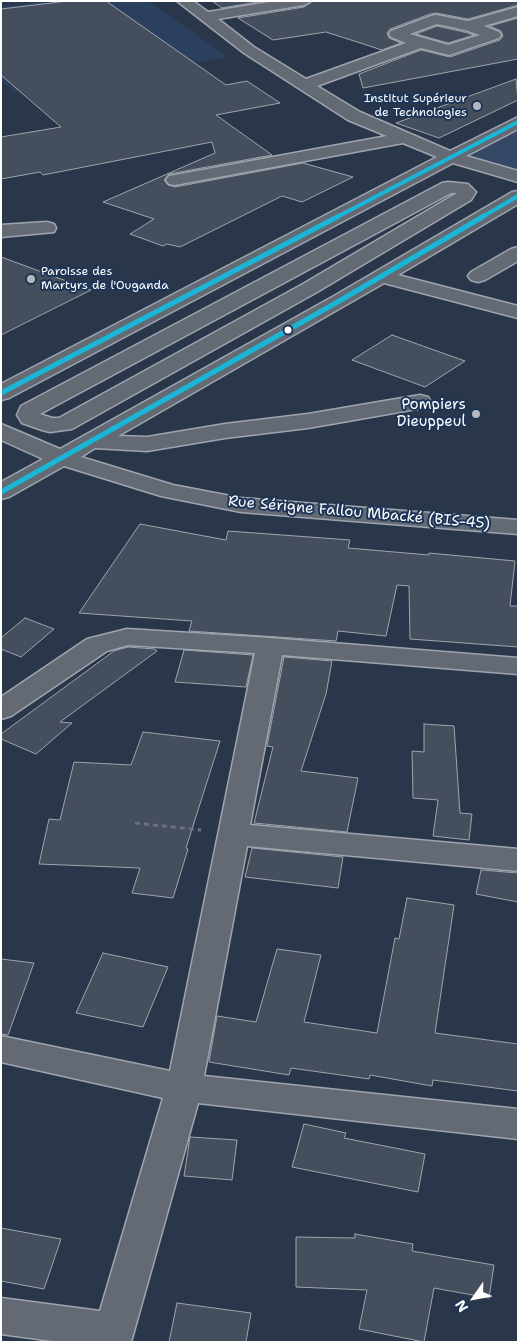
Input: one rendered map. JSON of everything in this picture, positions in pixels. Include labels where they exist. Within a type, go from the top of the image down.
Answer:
[{"type":"street","points":[[184,1],[250,50],[354,116],[451,157],[518,177]]},
{"type":"street","points":[[206,17],[304,1]]},
{"type":"street","points":[[469,26],[518,11]]},
{"type":"street","points":[[436,20],[469,26],[494,35],[454,50],[420,43],[396,34],[436,20]]},
{"type":"street","points":[[305,85],[420,43]]},
{"type":"street","points":[[1,393],[518,122]]},
{"type":"street","points":[[175,180],[404,138]]},
{"type":"street","points":[[448,187],[457,187],[467,192],[464,196],[310,288],[64,424],[50,425],[30,418],[28,415],[29,411],[280,277],[440,190],[448,187]]},
{"type":"street","points":[[1,492],[341,300],[518,196]]},
{"type":"street","points":[[1,231],[47,228]]},
{"type":"street","points":[[478,276],[518,253]]},
{"type":"street","points":[[244,265],[341,300]]},
{"type":"street","points":[[380,276],[518,312]]},
{"type":"street","points":[[90,441],[147,444],[226,431],[308,422],[420,402]]},
{"type":"street","name":"Rue Sérigne Fallou Mbacké (BIS-45)","points":[[1,431],[61,458],[169,491],[241,506],[518,527]]},
{"type":"street","points":[[1,710],[97,645],[128,637],[270,646],[518,666]]},
{"type":"street","points":[[1,1316],[112,1336],[184,1088],[270,646]]},
{"type":"street","points":[[232,834],[518,860]]},
{"type":"street","points":[[1,1049],[184,1088],[518,1124]]},
{"type":"path","points":[[135,823],[232,834]]},
{"type":"shaded area","points":[[46,1],[148,1],[228,57],[14,92],[1,81],[1,7]]},
{"type":"shaded area","points":[[518,127],[518,171],[470,155],[471,152]]},
{"type":"building","points":[[68,1],[106,1],[226,85],[247,81],[280,103],[216,115],[272,155],[169,174],[164,180],[168,185],[175,187],[303,163],[353,177],[302,202],[282,196],[180,247],[167,244],[163,246],[130,234],[154,219],[103,202],[215,153],[212,142],[43,175],[40,172],[1,179],[1,137],[61,127],[1,75],[1,9]]},
{"type":"building","points":[[212,1],[263,1],[222,8]]},
{"type":"building","points":[[313,1],[518,1],[518,5],[468,19],[436,13],[430,14],[390,29],[387,33],[389,38],[401,43],[382,50],[326,32],[273,40],[238,18],[304,7]]},
{"type":"building","points":[[518,18],[518,59],[363,88],[359,74],[421,50],[450,57],[500,40],[503,36],[501,31],[490,26]]},
{"type":"building","points":[[437,26],[474,35],[448,43],[416,34]]},
{"type":"building","points":[[516,79],[518,100],[439,138],[396,123]]},
{"type":"building","name":"Paroisse des Martyrs de l'Ouganda","points":[[1,257],[91,290],[1,335]]},
{"type":"building","points":[[392,335],[465,361],[425,387],[352,360]]},
{"type":"building","points":[[140,524],[226,540],[228,531],[350,540],[348,548],[515,561],[510,606],[518,606],[518,647],[410,639],[409,586],[397,585],[386,636],[338,631],[336,641],[189,631],[192,621],[79,613]]},
{"type":"building","points":[[25,618],[54,629],[21,657],[1,649],[1,638]]},
{"type":"building","points":[[128,647],[155,649],[157,651],[60,722],[72,723],[36,754],[1,739],[1,734],[114,651]]},
{"type":"building","points":[[184,650],[253,655],[246,687],[175,682]]},
{"type":"building","points":[[284,657],[332,661],[326,694],[301,771],[358,778],[347,832],[254,823],[273,747],[267,746]]},
{"type":"building","points":[[424,724],[454,726],[460,813],[472,814],[469,840],[433,836],[438,800],[413,798],[412,751],[424,752]]},
{"type":"building","points":[[143,732],[220,741],[186,848],[188,849],[173,898],[132,893],[140,868],[39,864],[49,819],[60,820],[74,762],[131,765]]},
{"type":"building","points":[[252,848],[343,857],[338,888],[245,877]]},
{"type":"building","points":[[481,870],[518,873],[518,902],[476,894]]},
{"type":"building","points":[[407,898],[454,905],[435,1033],[518,1044],[518,1091],[433,1080],[432,1086],[370,1075],[369,1079],[291,1068],[289,1075],[209,1062],[217,1016],[256,1022],[277,949],[321,955],[304,1022],[377,1033],[395,938],[399,939]]},
{"type":"building","points":[[103,953],[168,967],[143,1027],[76,1013]]},
{"type":"building","points":[[1,959],[34,963],[8,1035],[1,1034]]},
{"type":"building","points":[[304,1124],[346,1133],[344,1138],[425,1154],[418,1192],[292,1167]]},
{"type":"building","points":[[190,1137],[237,1140],[232,1180],[184,1176]]},
{"type":"building","points":[[1,1228],[61,1239],[44,1289],[1,1281]]},
{"type":"building","points":[[355,1234],[413,1244],[412,1251],[494,1265],[489,1298],[434,1288],[424,1342],[359,1329],[367,1290],[296,1287],[296,1237],[355,1238]]},
{"type":"building","points":[[177,1303],[251,1313],[246,1342],[169,1342]]},
{"type":"transit line","points":[[1,393],[518,122]]},
{"type":"transit line","points":[[1,492],[341,300],[518,196]]},
{"type":"place","name":"Institut Supérieur de Technologies","points":[[477,106]]},
{"type":"place","name":"Paroisse des Martyrs de l'Ouganda","points":[[31,279]]},
{"type":"place","name":"Pompiers Dieuppeul","points":[[476,414]]}]
